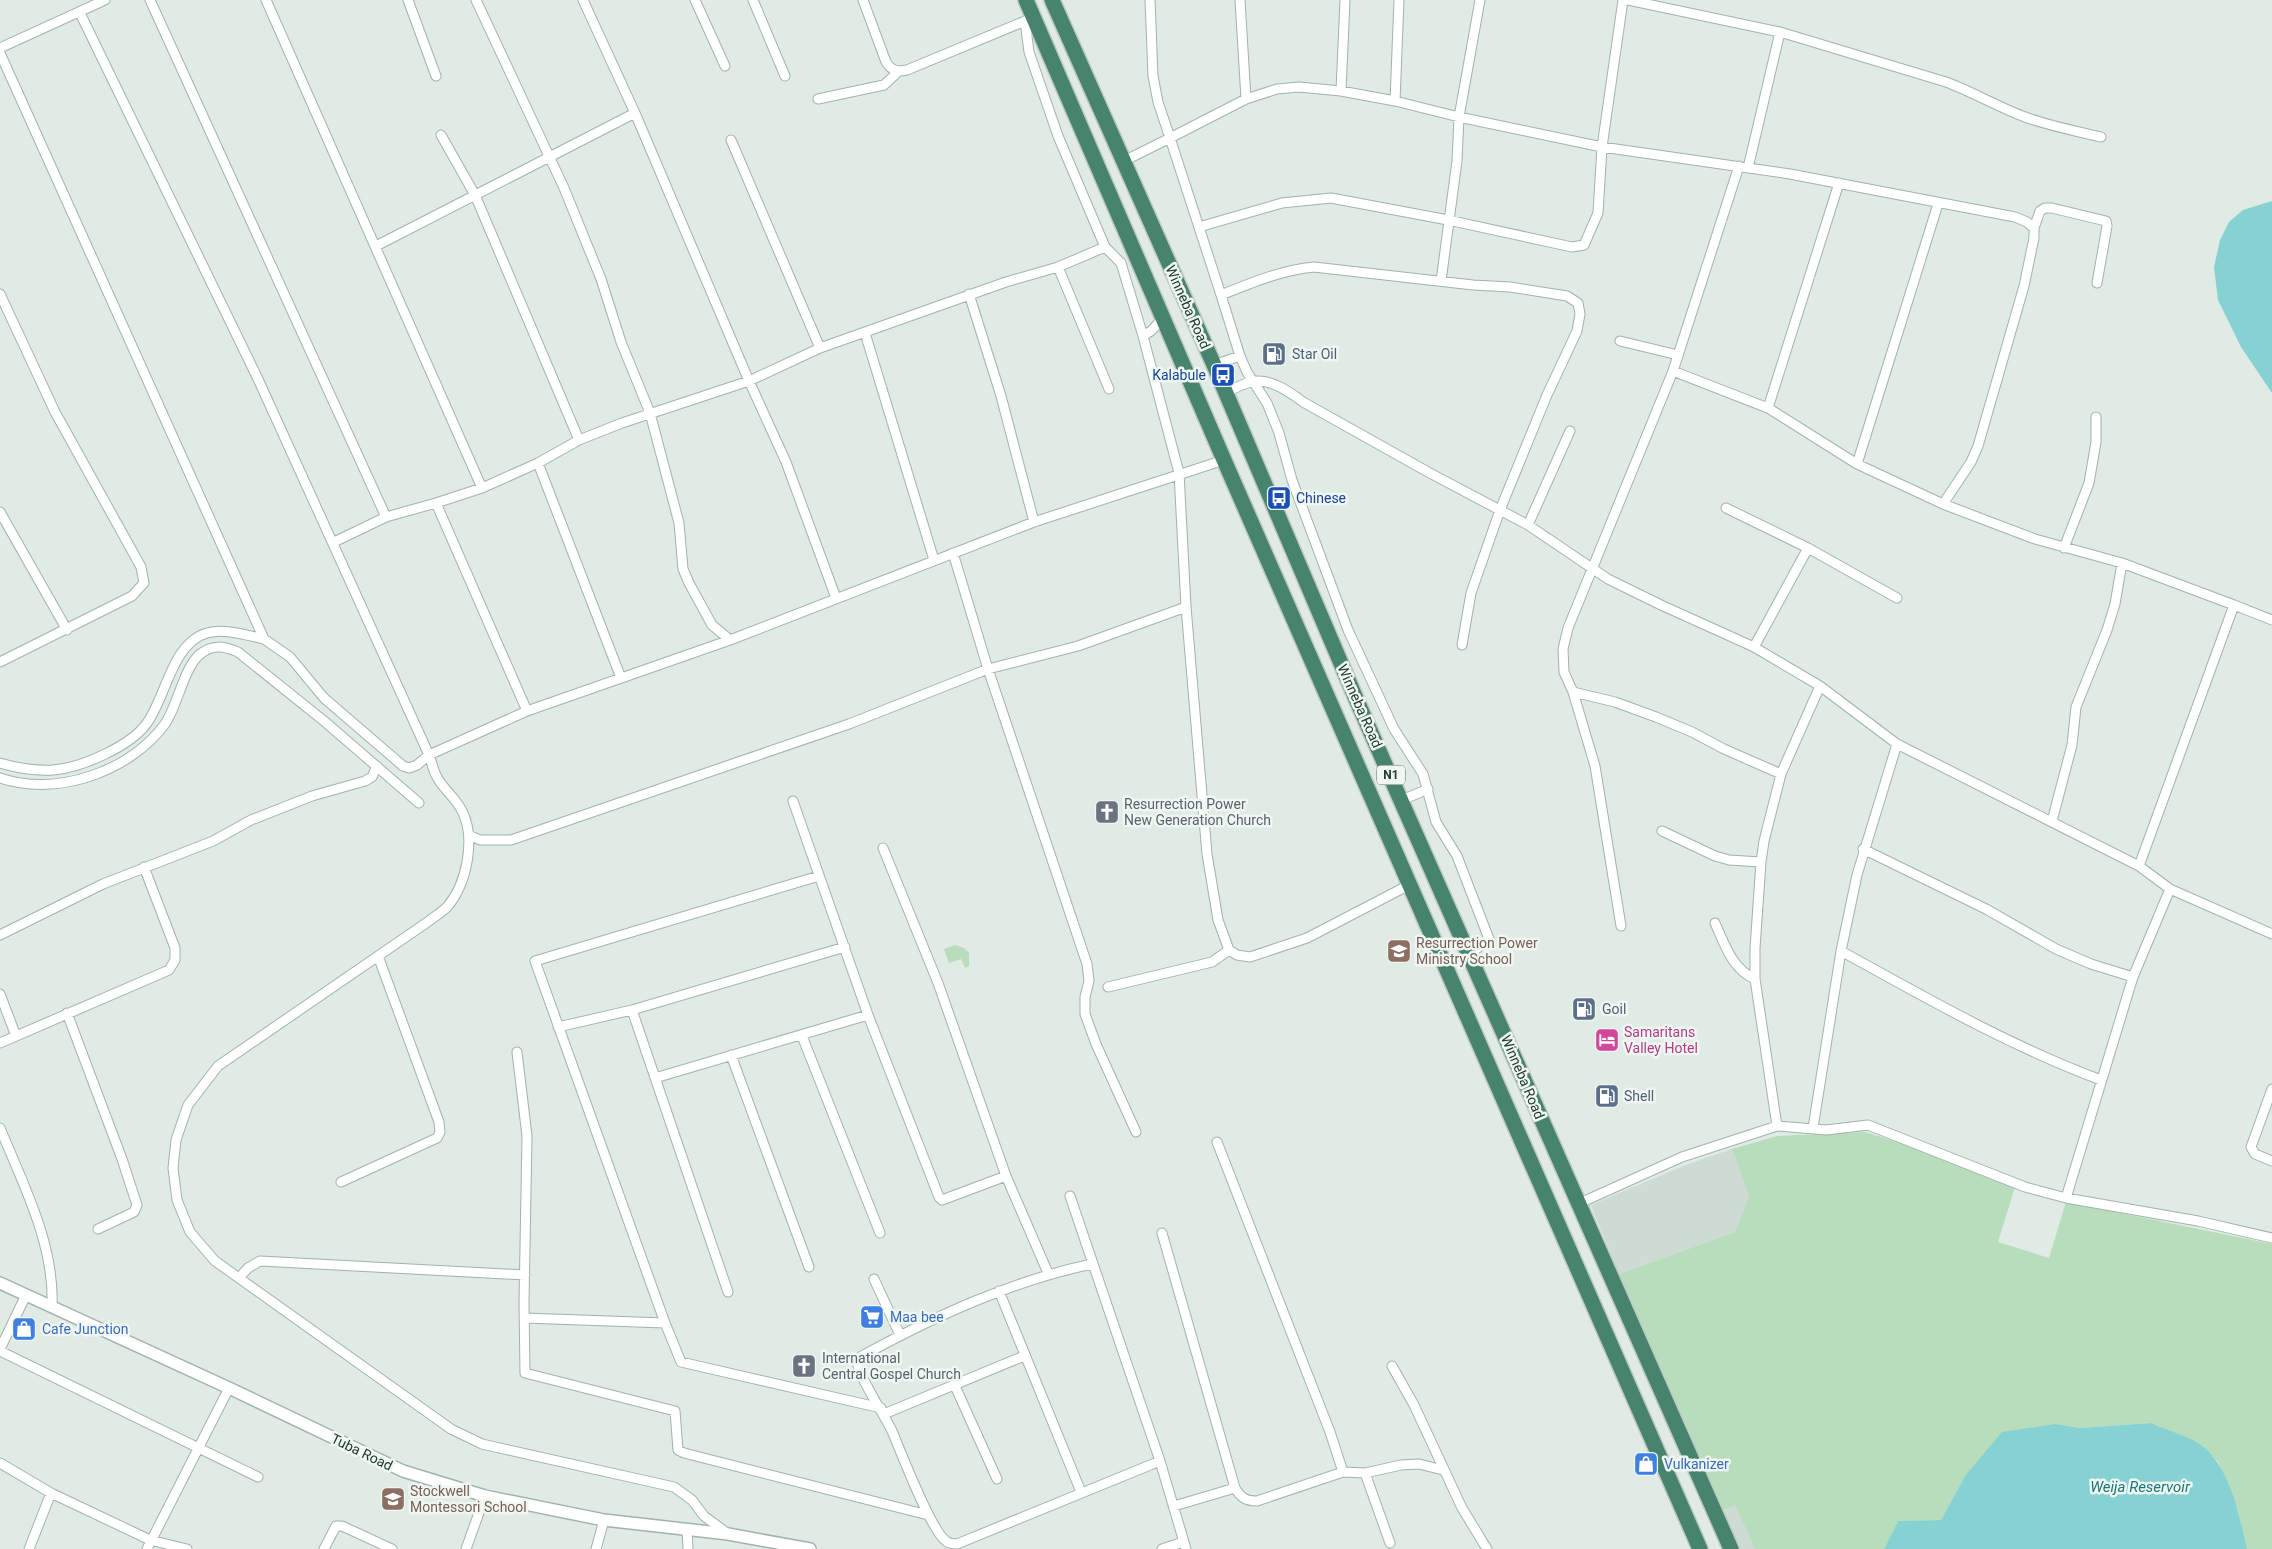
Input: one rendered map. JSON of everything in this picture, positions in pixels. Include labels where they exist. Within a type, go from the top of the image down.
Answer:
[{"type":"highway","name":"Winneba Road","points":[[1026,0],[1030,19],[1055,70],[1164,317],[1224,460],[1411,884],[1700,1549]]},
{"type":"highway","name":"Winneba Road","points":[[1052,0],[1078,63],[1214,365],[1330,638],[1470,954],[1557,1157],[1580,1203],[1732,1549]]},
{"type":"highway","points":[[1055,70],[1066,70],[1078,63]]},
{"type":"highway","points":[[1586,1287],[1611,1276]]},
{"type":"street","points":[[0,48],[105,0]]},
{"type":"street","points":[[150,0],[386,516]]},
{"type":"street","points":[[266,0],[482,488]]},
{"type":"street","points":[[408,0],[436,76]]},
{"type":"street","points":[[476,0],[550,158],[601,279],[621,342],[650,413],[678,523],[683,569],[695,596],[712,625],[730,640]]},
{"type":"street","points":[[583,0],[635,113],[786,462],[836,598]]},
{"type":"street","points":[[695,0],[725,66]]},
{"type":"street","points":[[753,0],[784,76]]},
{"type":"street","points":[[863,0],[886,62],[891,70],[898,72],[1030,19],[1030,52],[1058,136],[1106,247],[1121,263],[1143,336],[1179,473],[1186,607],[1207,854],[1218,920],[1230,950],[1237,955],[1250,957],[1299,940],[1411,884]]},
{"type":"street","points":[[1150,0],[1153,76],[1158,102],[1240,356],[1267,403],[1279,433],[1292,480],[1348,630],[1394,728],[1423,774],[1436,822],[1457,856],[1489,939],[1470,954]]},
{"type":"street","points":[[1240,0],[1246,99]]},
{"type":"street","points":[[1341,91],[1345,0]]},
{"type":"street","points":[[1395,101],[1399,0]]},
{"type":"street","points":[[1440,282],[1457,161],[1460,117],[1480,0]]},
{"type":"street","points":[[1199,227],[1282,203],[1331,198],[1448,220],[1572,247],[1584,245],[1598,213],[1602,147],[1623,0]]},
{"type":"street","points":[[1628,0],[1780,32],[1946,82],[2026,118],[2051,126],[2101,137]]},
{"type":"street","points":[[80,13],[258,379],[334,542],[429,755],[437,778],[452,794],[463,812],[469,835],[466,865],[459,888],[447,906],[218,1066],[188,1105],[176,1140],[173,1168],[177,1200],[190,1232],[215,1261],[452,1429],[482,1444],[674,1487],[692,1500],[704,1516],[728,1534]]},
{"type":"street","points":[[1621,926],[1595,766],[1573,692],[1564,672],[1563,649],[1568,628],[1673,371],[1744,167],[1780,32]]},
{"type":"street","points":[[0,53],[264,639]]},
{"type":"street","points":[[818,99],[884,85],[898,72]]},
{"type":"street","points":[[1122,162],[1246,99],[1277,89],[1298,87],[1341,91],[1395,101],[1460,117],[1602,147],[1744,167],[1839,183],[2015,218],[2027,222],[2034,228]]},
{"type":"street","points":[[376,246],[635,113]]},
{"type":"street","points":[[441,135],[475,195],[579,440]]},
{"type":"street","points":[[731,140],[820,348]]},
{"type":"street","points":[[1768,408],[1839,183]]},
{"type":"street","points":[[1857,464],[1938,204]]},
{"type":"street","points":[[1943,504],[1970,462],[1983,431],[2004,348],[2024,286],[2034,238],[2034,228],[2040,211],[2045,208],[2106,221],[2107,226],[2097,283]]},
{"type":"street","points":[[334,542],[386,516],[436,504],[482,488],[538,463],[579,440],[650,413],[749,380],[820,348],[969,294],[1058,267],[1106,247]]},
{"type":"street","points":[[1058,267],[1109,389]]},
{"type":"street","points":[[1221,295],[1265,277],[1296,268],[1314,267],[1440,282],[1510,287],[1567,296],[1578,303],[1580,314],[1577,332],[1548,395],[1500,510],[1472,593],[1462,645]]},
{"type":"street","points":[[0,294],[55,412],[141,566],[144,583],[132,596],[0,662]]},
{"type":"street","points":[[969,294],[1001,396],[1034,522]]},
{"type":"street","points":[[1143,336],[1151,331],[1164,317]]},
{"type":"street","points":[[865,333],[934,560]]},
{"type":"street","points":[[1620,341],[1678,355]]},
{"type":"street","points":[[1214,365],[1240,356]]},
{"type":"street","points":[[1673,371],[1768,408],[1857,464],[1943,504],[2064,548],[2122,563],[2272,620]]},
{"type":"street","points":[[1225,393],[1253,381],[1277,385],[1287,390],[1303,402],[1528,525],[1592,569],[1660,605],[1754,647],[1820,686],[1898,744],[2139,866],[2170,889],[2272,934]]},
{"type":"street","points":[[2064,548],[2089,483],[2096,442],[2096,417]]},
{"type":"street","points":[[1528,525],[1570,431]]},
{"type":"street","points":[[0,763],[30,769],[54,770],[102,755],[128,742],[147,724],[170,673],[186,646],[205,633],[218,631],[264,639],[290,657],[324,698],[404,766],[409,768],[417,765],[429,755],[527,712],[730,640],[1034,522],[1179,473],[1224,460]]},
{"type":"street","points":[[538,463],[621,678]]},
{"type":"street","points":[[436,504],[527,712]]},
{"type":"street","points":[[1726,508],[1808,548],[1897,598]]},
{"type":"street","points":[[0,512],[67,630]]},
{"type":"street","points":[[1754,647],[1808,548]]},
{"type":"street","points":[[953,553],[988,670],[1087,964],[1089,982],[1085,1014],[1096,1044],[1136,1132]]},
{"type":"street","points":[[2052,821],[2072,745],[2076,707],[2107,630],[2115,604],[2122,563]]},
{"type":"street","points":[[2139,866],[2234,605]]},
{"type":"street","points":[[469,835],[480,840],[511,840],[840,727],[988,670],[1078,646],[1186,607]]},
{"type":"street","points":[[1330,638],[1348,630]]},
{"type":"street","points":[[0,778],[14,783],[47,785],[81,779],[106,770],[128,758],[146,744],[165,723],[197,657],[215,646],[238,652],[377,766],[419,803]]},
{"type":"street","points":[[1777,1126],[1755,979],[1755,948],[1761,862],[1764,841],[1781,774],[1820,686]]},
{"type":"street","points":[[1573,692],[1615,702],[1656,717],[1692,732],[1724,750],[1781,774]]},
{"type":"street","points":[[1813,1128],[1841,951],[1863,849],[1898,744]]},
{"type":"street","points":[[0,935],[103,884],[213,841],[252,820],[304,799],[365,781],[372,777],[377,766]]},
{"type":"street","points":[[1402,800],[1428,789]]},
{"type":"street","points":[[793,801],[868,1015],[938,1197],[942,1200],[951,1198],[1006,1176]]},
{"type":"street","points":[[1662,831],[1715,856],[1729,860],[1761,862]]},
{"type":"street","points":[[883,848],[938,983],[1006,1176],[1048,1273]]},
{"type":"street","points":[[1863,849],[1986,909],[2056,948],[2091,964],[2133,977]]},
{"type":"street","points":[[0,1043],[169,970],[175,960],[175,948],[144,867]]},
{"type":"street","points":[[818,876],[534,961],[665,1323],[681,1362],[883,1411],[955,1386],[1024,1356]]},
{"type":"street","points":[[2066,1198],[2100,1080],[2133,977],[2170,889]]},
{"type":"street","points":[[1715,923],[1734,963],[1745,975],[1755,979]]},
{"type":"street","points":[[558,1027],[632,1010],[845,947]]},
{"type":"street","points":[[1108,987],[1212,962],[1230,950]]},
{"type":"street","points":[[1841,951],[1947,1010],[2054,1062],[2100,1080]]},
{"type":"street","points":[[341,1182],[437,1138],[440,1132],[439,1122],[378,956]]},
{"type":"street","points":[[0,994],[16,1036]]},
{"type":"street","points":[[632,1010],[728,1292]]},
{"type":"street","points":[[67,1013],[122,1159],[137,1205],[134,1212],[98,1229]]},
{"type":"street","points":[[654,1078],[802,1036],[868,1015]]},
{"type":"street","points":[[802,1036],[880,1232]]},
{"type":"street","points":[[517,1052],[526,1136],[525,1373],[675,1411],[678,1450],[684,1453],[928,1514]]},
{"type":"street","points":[[731,1055],[810,1267]]},
{"type":"street","points":[[2272,1089],[2251,1147],[2255,1154],[2272,1161]]},
{"type":"street","points":[[1580,1203],[1682,1157],[1777,1126],[1826,1130],[1868,1125],[2025,1186],[2066,1198],[2198,1221],[2272,1238]]},
{"type":"street","points":[[0,1128],[30,1198],[53,1286],[52,1307]]},
{"type":"street","points":[[1217,1142],[1330,1432],[1343,1472]]},
{"type":"street","points":[[1070,1196],[1174,1506],[1184,1545],[1162,1549]]},
{"type":"street","points":[[1162,1233],[1239,1495],[1247,1501],[1257,1502],[1343,1472],[1365,1473],[1401,1465],[1419,1464],[1443,1470]]},
{"type":"street","points":[[239,1278],[248,1268],[260,1261],[525,1274]]},
{"type":"street","points":[[1092,1264],[1048,1273],[900,1335],[857,1359],[857,1368],[883,1411],[928,1514],[944,1540],[951,1544],[957,1544],[1160,1461]]},
{"type":"street","points":[[874,1279],[900,1335]]},
{"type":"street","name":"Tuba Road","points":[[0,1283],[229,1388],[403,1472],[485,1496],[604,1520],[728,1534],[810,1549]]},
{"type":"street","points":[[999,1292],[1081,1492]]},
{"type":"street","points":[[26,1295],[0,1350],[258,1477]]},
{"type":"street","points":[[524,1318],[665,1323]]},
{"type":"street","points":[[1392,1366],[1414,1405],[1462,1508],[1487,1549]]},
{"type":"street","points":[[955,1386],[996,1479]]},
{"type":"street","points":[[147,1549],[229,1388]]},
{"type":"street","points":[[0,1463],[51,1493],[150,1540],[187,1549]]},
{"type":"street","points":[[1365,1473],[1390,1543]]},
{"type":"street","points":[[1174,1506],[1236,1488]]},
{"type":"street","points":[[29,1549],[51,1493]]},
{"type":"street","points":[[466,1549],[485,1496]]},
{"type":"street","points":[[596,1549],[604,1520]]},
{"type":"street","points":[[324,1549],[336,1526],[342,1526],[392,1549]]},
{"type":"street","points":[[687,1530],[688,1549]]},
{"type":"shaded area","points":[[1732,1149],[1749,1196],[1735,1232],[1619,1274],[1591,1205],[1683,1166]]},
{"type":"shaded area","points":[[1735,1505],[1755,1549],[1738,1549],[1721,1511]]},
{"type":"green space","points":[[955,945],[964,948],[969,953],[969,966],[965,968],[961,959],[949,963],[944,949]]},
{"type":"green space","points":[[1865,1132],[1923,1150],[2015,1187],[1998,1242],[2049,1258],[2066,1202],[2272,1244],[2272,1549],[2247,1549],[2238,1510],[2218,1462],[2203,1446],[2151,1423],[2080,1428],[2056,1424],[1965,1476],[1941,1520],[1898,1521],[1884,1549],[1755,1549],[1735,1505],[1721,1511],[1619,1274],[1735,1232],[1749,1196],[1732,1149],[1777,1136]]},
{"type":"water","points":[[2272,201],[2272,393],[2241,347],[2218,300],[2214,267],[2220,240],[2229,222],[2243,210]]},
{"type":"water","name":"Weija Reservoir","points":[[2151,1423],[2199,1443],[2213,1457],[2221,1468],[2233,1494],[2247,1549],[1884,1549],[1898,1521],[1941,1520],[1965,1476],[2002,1432],[2056,1424],[2080,1428]]},
{"type":"place","name":"Star Oil","points":[[1274,354]]},
{"type":"place","name":"Kalabule","points":[[1223,375]]},
{"type":"place","name":"Chinese","points":[[1279,498]]},
{"type":"place","name":"Resurrection Power New Generation Church","points":[[1107,812]]},
{"type":"place","name":"Resurrection Power Ministry School","points":[[1399,951]]},
{"type":"place","name":"Goil","points":[[1584,1009]]},
{"type":"place","name":"Samaritans Valley Hotel","points":[[1607,1040]]},
{"type":"place","name":"Shell","points":[[1607,1096]]},
{"type":"place","name":"Maa bee","points":[[872,1317]]},
{"type":"place","name":"Cafe Junction","points":[[24,1329]]},
{"type":"place","name":"International Central Gospel Church","points":[[804,1366]]},
{"type":"place","name":"Vulkanizer","points":[[1646,1464]]},
{"type":"place","name":"Stockwell Montessori School","points":[[393,1499]]}]
